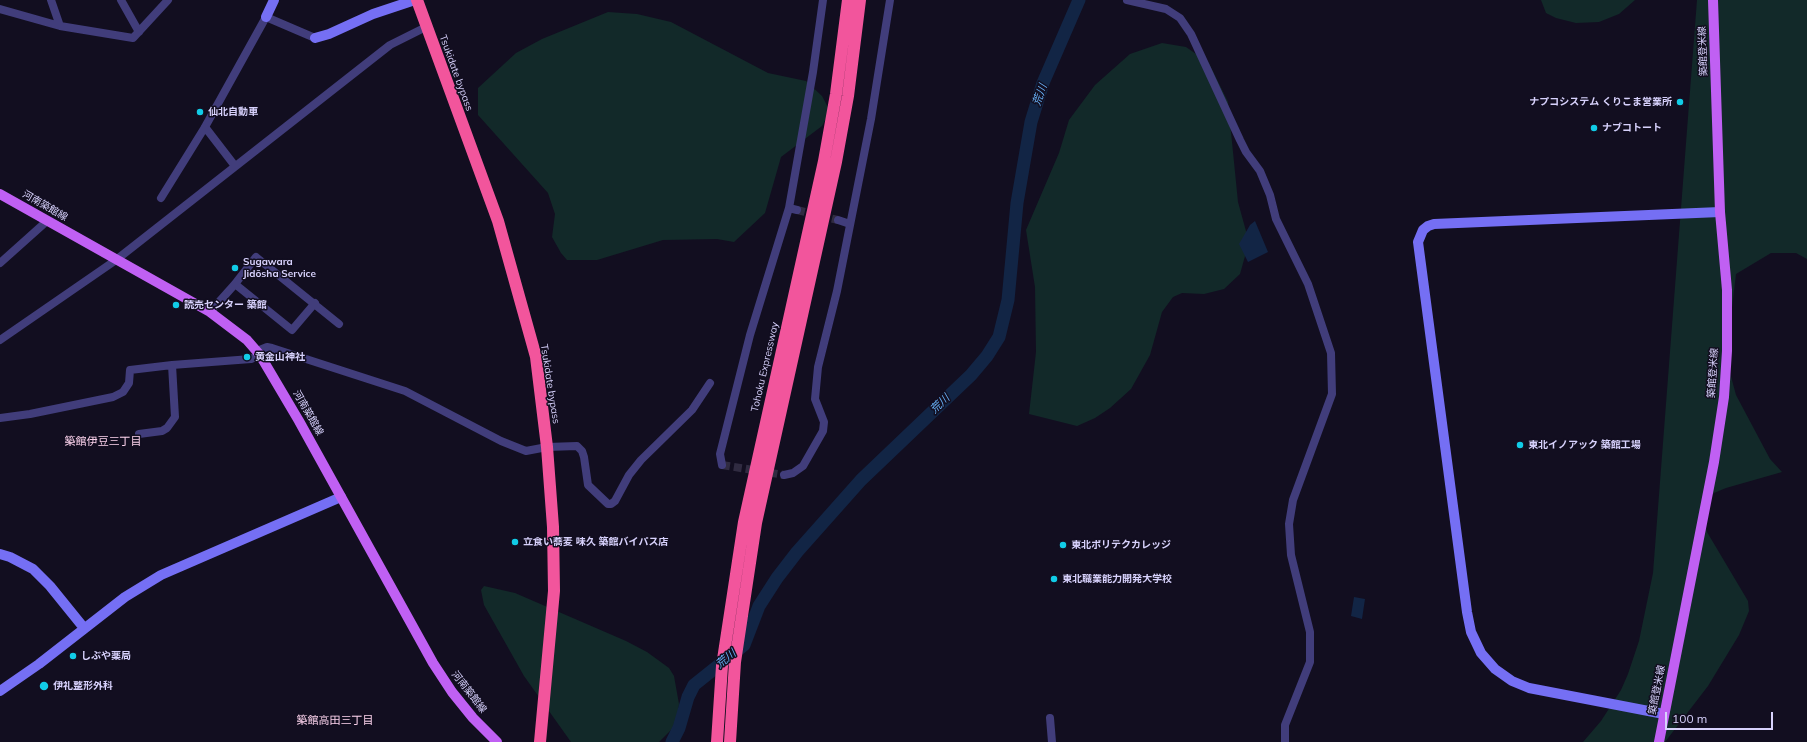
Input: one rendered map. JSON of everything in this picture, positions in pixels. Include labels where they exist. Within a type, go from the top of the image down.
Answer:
[{"type":"highway","name":"Tohoku Expressway","points":[[717,742],[719,694],[726,637],[744,522],[824,161],[836,94],[848,0]]},
{"type":"highway","points":[[730,742],[733,684],[740,626],[756,523],[836,162],[848,96],[860,0]]},
{"type":"highway","name":"Tsukidate bypass","points":[[417,2],[498,221],[536,357],[547,447],[553,527],[554,591],[540,742]]},
{"type":"main road","name":"築館登米線","points":[[1659,742],[1714,462],[1724,397],[1727,352],[1727,290],[1720,212],[1713,0]]},
{"type":"main road","name":"河南築館線","points":[[0,194],[210,312],[237,330],[258,353],[300,421],[433,663],[455,696],[473,718],[497,742]]},
{"type":"street","points":[[51,0],[60,26]]},
{"type":"street","points":[[121,0],[139,32]]},
{"type":"street","points":[[0,9],[60,26],[133,38],[168,0]]},
{"type":"street","points":[[161,198],[205,127],[274,0]]},
{"type":"street","points":[[722,465],[720,454],[750,335],[793,209],[823,0]]},
{"type":"street","points":[[784,475],[793,473],[803,466],[823,430],[824,422],[815,400],[818,367],[837,291],[871,118],[890,0]]},
{"type":"street","points":[[1127,0],[1166,9],[1180,18],[1191,34],[1240,140],[1260,171],[1270,195],[1276,219],[1308,284],[1331,353],[1332,394],[1293,500],[1289,524],[1291,555],[1310,632],[1310,662],[1285,725],[1285,742]]},
{"type":"street","points":[[266,16],[315,38],[329,34],[373,14],[417,2]]},
{"type":"street","points":[[0,340],[116,260],[390,45],[426,27]]},
{"type":"street","points":[[205,127],[235,166]]},
{"type":"street","points":[[1664,714],[1529,688],[1512,681],[1495,669],[1481,653],[1471,632],[1467,612],[1418,242],[1423,230],[1434,224],[1720,212]]},
{"type":"street","points":[[838,220],[850,224]]},
{"type":"street","points":[[0,263],[47,221]]},
{"type":"street","points":[[210,312],[235,284],[256,257],[315,303],[339,324]]},
{"type":"street","points":[[235,284],[292,330],[315,303]]},
{"type":"street","points":[[0,418],[30,414],[113,397],[123,392],[129,383],[130,370],[250,359],[267,347],[405,391],[501,441],[526,451],[547,447],[570,445],[578,446],[584,457],[588,485],[608,504],[612,504],[629,475],[655,446],[692,410],[710,383]]},
{"type":"street","points":[[139,434],[162,431],[168,428],[175,417],[172,365]]},
{"type":"street","points":[[0,691],[125,598],[161,575],[341,497]]},
{"type":"street","points":[[0,554],[10,557],[33,569],[50,586],[84,628]]},
{"type":"street","points":[[1050,718],[1052,742]]},
{"type":"green space","points":[[1541,0],[1635,0],[1619,14],[1599,22],[1576,23],[1556,18],[1546,13]]},
{"type":"green space","points":[[1697,0],[1807,0],[1807,259],[1796,253],[1771,253],[1736,274],[1726,358],[1736,395],[1770,459],[1782,472],[1726,488],[1714,493],[1707,500],[1703,515],[1707,532],[1748,601],[1749,611],[1739,635],[1708,686],[1665,742],[1583,742],[1601,721],[1621,690],[1628,674],[1639,641],[1653,573]]},
{"type":"green space","points":[[608,12],[637,14],[671,22],[768,73],[806,81],[822,96],[830,111],[822,126],[781,157],[765,213],[734,242],[717,239],[663,240],[597,260],[567,260],[561,253],[552,237],[555,214],[548,193],[478,115],[478,88],[516,53],[542,39]]},
{"type":"green space","points":[[1162,43],[1186,47],[1209,63],[1228,102],[1238,202],[1249,242],[1240,274],[1224,289],[1204,294],[1182,293],[1173,297],[1162,312],[1150,355],[1131,389],[1110,408],[1095,418],[1077,426],[1029,414],[1036,352],[1035,287],[1026,230],[1059,153],[1069,120],[1095,85],[1130,54]]},
{"type":"green space","points":[[484,586],[515,593],[626,641],[647,652],[669,668],[674,676],[679,704],[676,725],[659,742],[571,742],[524,676],[484,605],[481,590]]},
{"type":"water","points":[[1255,221],[1268,252],[1248,262],[1239,244],[1250,225]]},
{"type":"water","points":[[1354,597],[1365,599],[1362,619],[1351,616]]},
{"type":"waterway","name":"荒川","points":[[672,742],[679,728],[688,697],[694,685],[744,645],[759,606],[777,578],[797,552],[861,480],[971,375],[987,356],[999,337],[1008,300],[1017,203],[1031,122],[1043,83],[1079,0]]},
{"type":"tunnel","points":[[797,210],[838,220]]},
{"type":"tunnel","points":[[722,465],[784,475]]},
{"type":"place","name":"ナプコシステム くりこま営業所","points":[[1680,102]]},
{"type":"place","name":"仙北自動車","points":[[200,112]]},
{"type":"place","name":"ナブコトート","points":[[1594,128]]},
{"type":"place","name":"Sugawara Jidōsha Service","points":[[235,268]]},
{"type":"place","name":"読売センター 築館","points":[[176,305]]},
{"type":"place","name":"黄金山神社","points":[[247,357]]},
{"type":"place","name":"東北イノアック 築館工場","points":[[1520,445]]},
{"type":"place","name":"立食い蕎麦 味久 築館バイパス店","points":[[515,542]]},
{"type":"place","name":"東北ポリテクカレッジ","points":[[1063,545]]},
{"type":"place","name":"東北職業能力開発大学校","points":[[1054,579]]},
{"type":"place","name":"しぶや薬局","points":[[73,656]]},
{"type":"place","name":"伊礼整形外科","points":[[44,686]]},
{"type":"district","name":"築館伊豆三丁目","points":[[103,442]]},
{"type":"district","name":"築館高田三丁目","points":[[335,721]]}]
